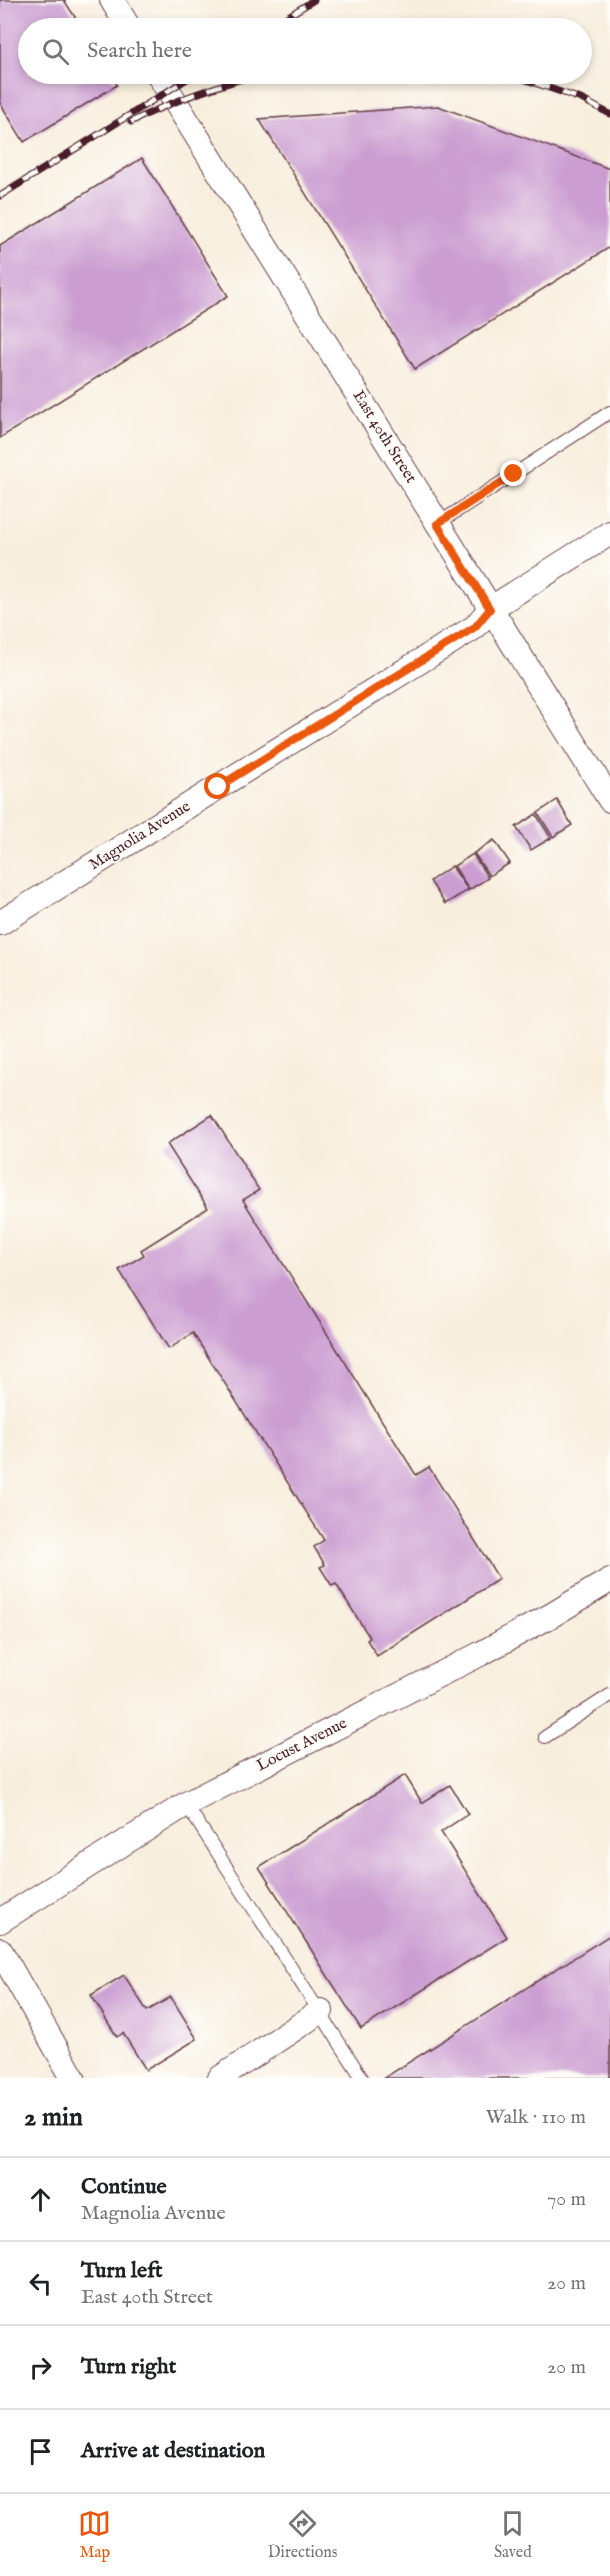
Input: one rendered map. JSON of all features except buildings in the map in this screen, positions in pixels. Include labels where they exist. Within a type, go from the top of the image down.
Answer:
[{"type":"street","points":[[112,0],[123,18]]},
{"type":"street","name":"East 40th Street","points":[[164,84],[610,800]]},
{"type":"street","name":"Magnolia Avenue","points":[[0,923],[475,627],[490,609],[610,533]]},
{"type":"street","name":"Locust Avenue","points":[[0,1921],[186,1804],[552,1616],[610,1580]]},
{"type":"street","points":[[0,1950],[73,2078]]},
{"type":"street","points":[[220,2078],[321,2012]]},
{"type":"lane","points":[[437,524],[610,412]]},
{"type":"lane","points":[[545,1737],[610,1695]]},
{"type":"lane","points":[[186,1804],[362,2078]]},
{"type":"railway","points":[[285,18],[314,0]]},
{"type":"railway","points":[[0,196],[179,84]]},
{"type":"railway","points":[[131,122],[162,107],[227,84]]},
{"type":"railway","points":[[538,84],[581,99],[610,114]]},
{"type":"route","points":[[218,787],[475,627],[490,609],[437,524],[514,474]]}]
